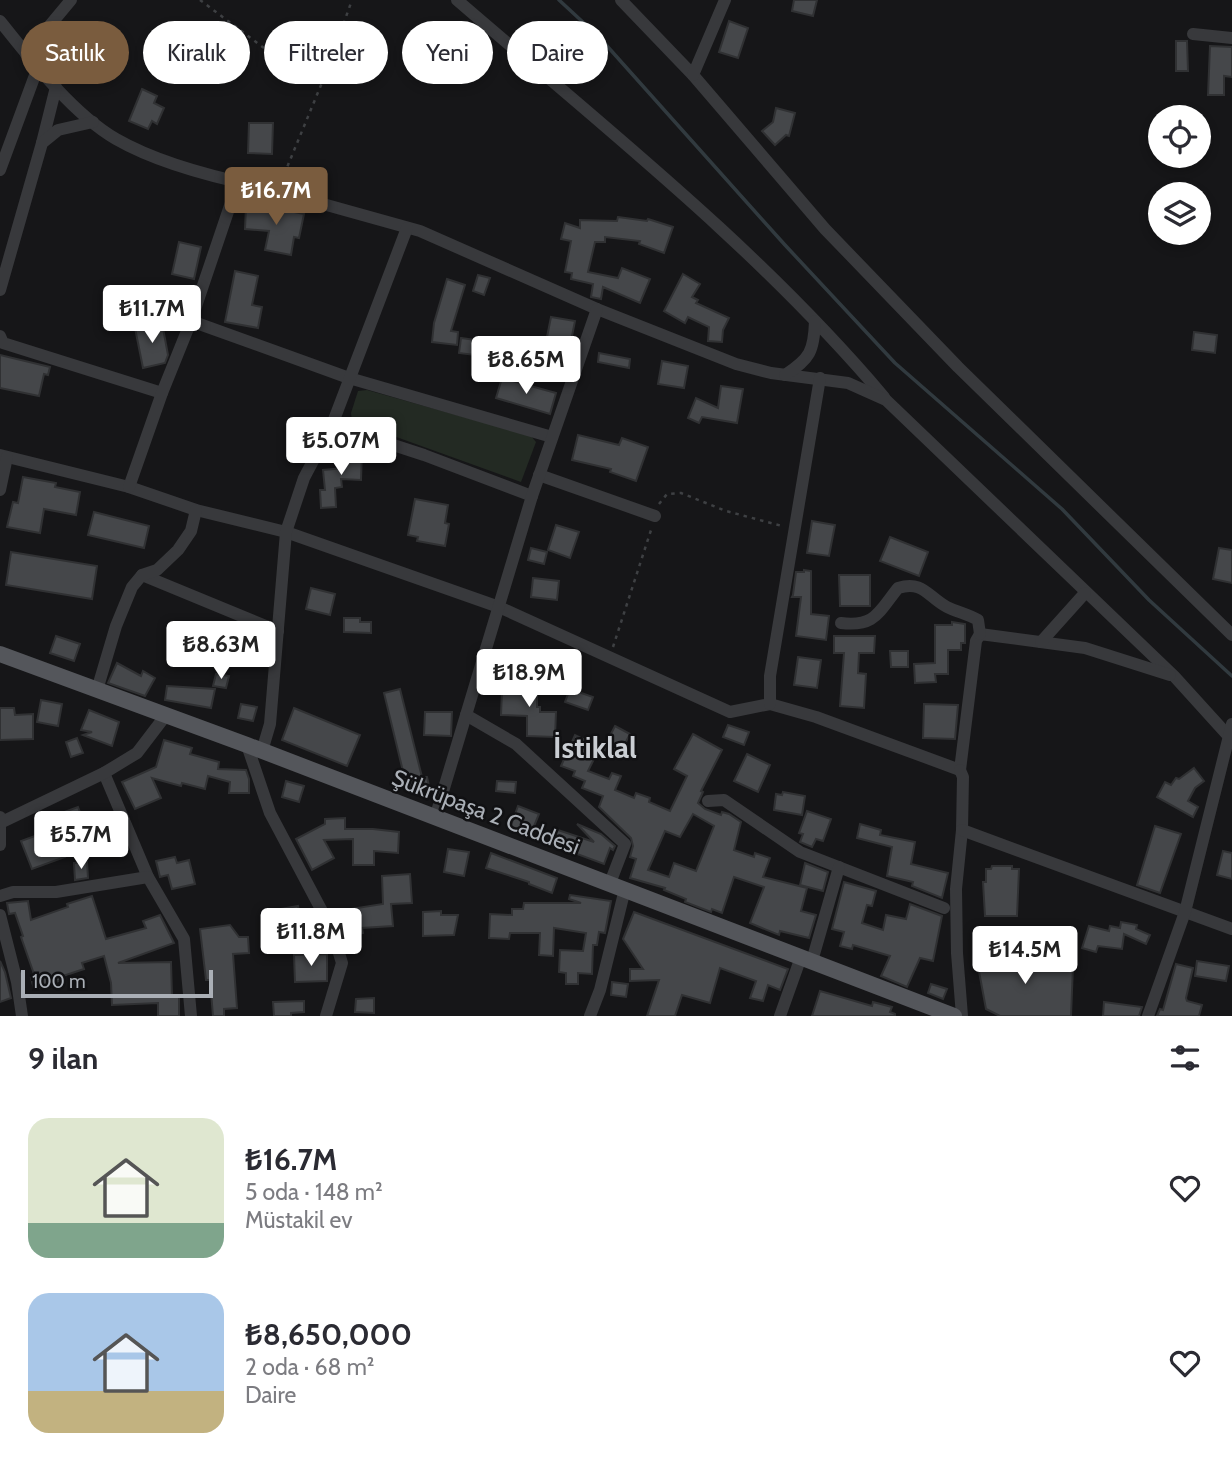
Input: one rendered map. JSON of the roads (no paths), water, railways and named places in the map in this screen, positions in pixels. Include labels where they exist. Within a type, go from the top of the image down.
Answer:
[{"type":"main road","name":"Şükrüpaşa 2 Caddesi","points":[[0,654],[254,748],[954,1016]]},
{"type":"street","points":[[54,21],[71,0]]},
{"type":"street","points":[[457,0],[711,218],[849,355],[886,400],[1174,676],[1230,739]]},
{"type":"street","points":[[621,0],[692,75],[825,229],[958,367],[1232,635]]},
{"type":"street","points":[[692,75],[725,0]]},
{"type":"street","points":[[0,21],[21,48]]},
{"type":"street","points":[[1194,34],[1232,37]]},
{"type":"street","points":[[0,170],[32,84]]},
{"type":"street","points":[[53,84],[93,122],[114,138],[146,155],[420,231],[597,309],[736,364],[785,375],[848,383],[886,400]]},
{"type":"street","points":[[0,290],[56,87]]},
{"type":"street","points":[[42,143],[58,130],[93,122]]},
{"type":"street","points":[[129,487],[191,321],[238,182]]},
{"type":"street","points":[[326,1016],[342,963],[332,930],[270,813],[254,748],[270,724],[286,532],[304,478],[332,425],[407,228]]},
{"type":"street","points":[[435,818],[532,496],[597,309]]},
{"type":"street","points":[[191,321],[349,378],[552,437]]},
{"type":"street","points":[[785,375],[806,360],[811,350],[814,321]]},
{"type":"street","points":[[0,336],[3,343],[162,393]]},
{"type":"street","points":[[771,704],[770,676],[792,529],[820,378]]},
{"type":"street","points":[[332,425],[424,455],[532,496]]},
{"type":"street","points":[[0,490],[4,456],[129,487],[196,510],[286,532],[499,607],[730,712],[771,704],[816,717],[960,770]]},
{"type":"street","points":[[539,475],[655,516]]},
{"type":"street","points":[[97,690],[132,587],[142,575],[157,570],[178,550],[191,531],[196,510]]},
{"type":"street","points":[[142,575],[278,631]]},
{"type":"street","points":[[841,623],[867,623],[898,588],[916,586],[931,593],[948,608],[978,620],[980,634],[976,640],[960,770],[963,777],[962,830],[956,889],[962,1016]]},
{"type":"street","points":[[1041,642],[1085,593]]},
{"type":"street","points":[[980,634],[1086,648],[1174,676]]},
{"type":"street","points":[[0,845],[1,820],[104,773],[137,753],[166,715]]},
{"type":"street","points":[[466,715],[516,744],[625,844],[600,990],[590,1016]]},
{"type":"street","points":[[1148,1016],[1185,912],[1232,724]]},
{"type":"street","points":[[104,773],[148,877],[184,939],[191,1016]]},
{"type":"street","points":[[708,801],[724,800],[800,852],[944,908]]},
{"type":"street","points":[[962,830],[1232,929]]},
{"type":"street","points":[[780,1016],[806,959],[839,867]]},
{"type":"street","points":[[0,896],[13,892],[56,891],[148,877]]},
{"type":"street","points":[[0,915],[17,982],[22,1016]]},
{"type":"waterway","points":[[559,0],[599,37],[785,245],[895,363],[1062,509],[1149,600],[1232,676]]},
{"type":"district","name":"İstiklal","points":[[595,748]]}]
